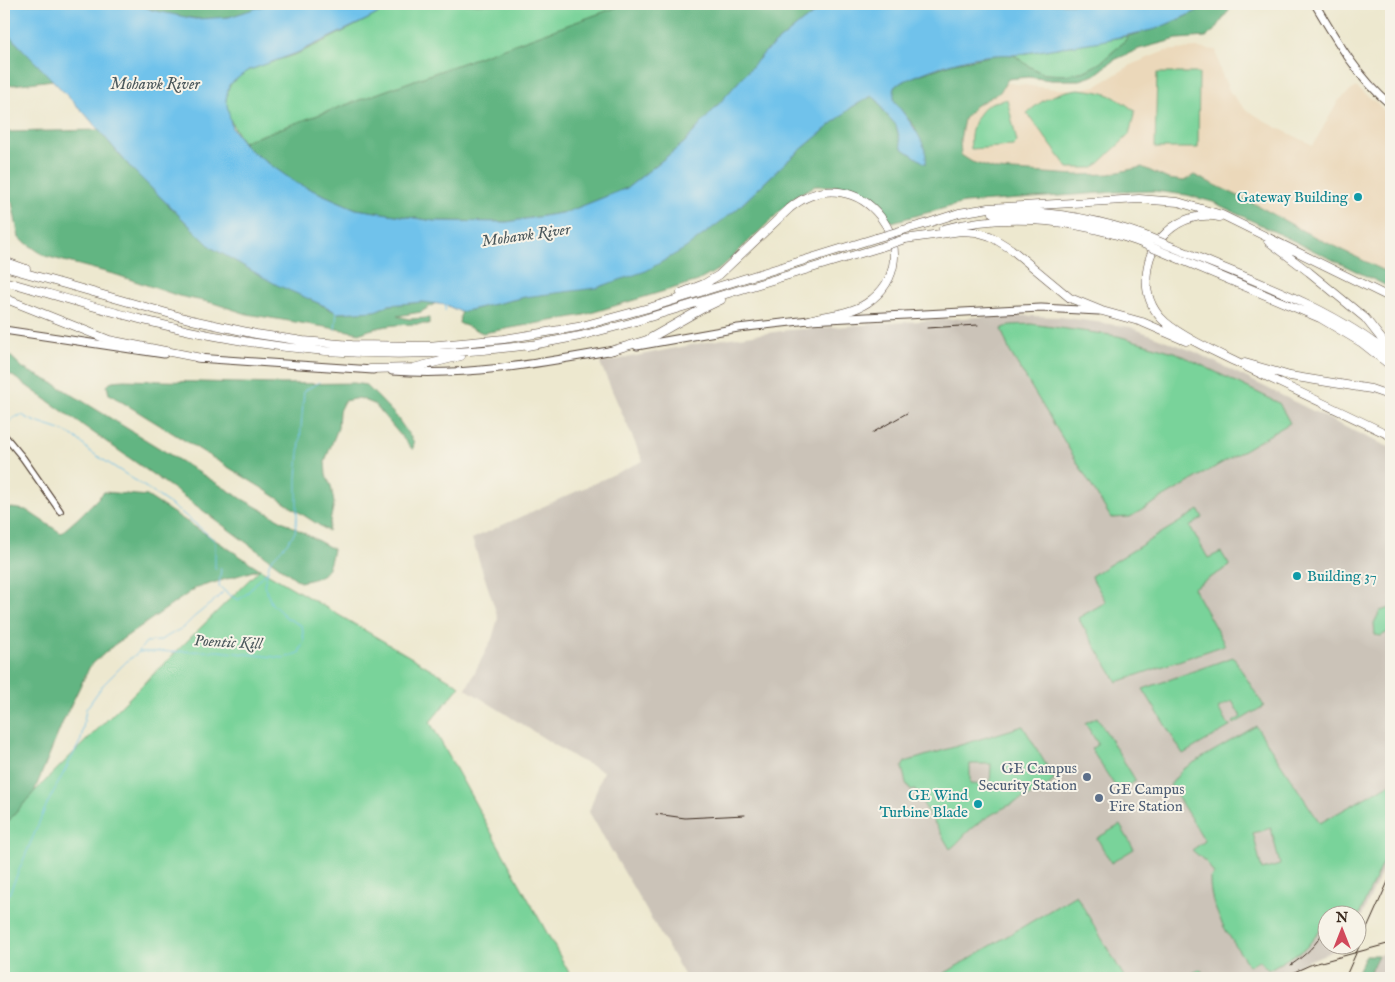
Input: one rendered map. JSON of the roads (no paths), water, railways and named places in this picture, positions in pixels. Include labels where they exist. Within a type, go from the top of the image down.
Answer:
[{"type":"highway","points":[[627,314],[711,280],[802,199],[825,192],[849,194],[870,205],[885,222],[892,245],[893,260],[890,274],[879,292],[860,307],[809,320]]},
{"type":"highway","points":[[4,267],[192,320],[256,334],[302,341],[360,346],[428,346],[554,332],[627,314],[974,210],[1139,199],[1190,205],[1222,214],[1391,298]]},
{"type":"highway","points":[[928,223],[979,214],[1035,212],[1078,217],[1110,224],[1141,239],[1312,310],[1391,356]]},
{"type":"highway","points":[[1245,226],[1213,216],[1196,216],[1181,222],[1161,238],[1152,252],[1148,266],[1148,292],[1156,313],[1168,325],[1219,354],[1290,376],[1371,389],[1391,396]]},
{"type":"highway","points":[[370,369],[413,368],[460,356],[580,336],[630,323],[905,239],[962,225],[1027,220],[1076,225],[1141,239]]},
{"type":"highway","points":[[1253,230],[1310,272],[1365,318],[1391,351]]},
{"type":"highway","points":[[905,239],[961,231],[976,232],[990,236],[1004,244],[1070,298],[1102,312],[1142,322],[1219,354],[1391,436]]},
{"type":"highway","points":[[4,261],[90,291]]},
{"type":"highway","points":[[610,351],[646,340],[707,306],[786,276]]},
{"type":"highway","points":[[4,281],[190,331],[232,340],[302,349],[403,355],[454,353],[530,345]]},
{"type":"highway","points":[[4,298],[109,340],[201,358]]},
{"type":"highway","points":[[1344,328],[1391,366]]},
{"type":"main road","points":[[1315,4],[1343,50],[1380,97],[1391,106]]},
{"type":"main road","points":[[4,330],[201,358],[420,372],[488,370],[538,364],[738,328],[809,320],[1041,308],[1102,312]]},
{"type":"street","points":[[4,435],[23,458],[60,512]]},
{"type":"water","name":"Mohawk River","points":[[4,4],[138,4],[152,10],[195,19],[229,17],[269,4],[395,4],[297,53],[247,71],[229,85],[226,100],[232,128],[247,148],[296,183],[356,209],[434,221],[507,222],[567,212],[627,188],[684,143],[765,52],[803,21],[830,4],[1210,4],[1156,29],[1101,41],[1014,55],[984,56],[968,59],[937,68],[894,86],[894,100],[920,138],[926,155],[926,164],[902,148],[896,125],[884,112],[879,102],[872,96],[852,107],[785,163],[736,210],[686,248],[646,271],[596,288],[525,297],[461,312],[446,305],[423,302],[389,305],[375,311],[337,313],[277,285],[212,248],[131,168],[86,115],[4,30]]},
{"type":"waterway","points":[[445,311],[446,305]]},
{"type":"waterway","name":"Poentic Kill","points":[[335,329],[337,312]]},
{"type":"waterway","name":"Poentic Kill","points":[[4,906],[46,806],[81,740],[86,709],[103,685],[127,661],[139,652],[218,651],[284,658],[299,653],[304,640],[302,626],[287,618],[271,603],[264,585],[270,561],[295,532],[304,391],[319,382]]},
{"type":"waterway","points":[[4,426],[15,417],[22,415],[65,432],[77,439],[91,452],[171,505],[215,541],[215,568],[221,569],[219,586],[238,600],[268,571]]},
{"type":"waterway","points":[[4,447],[10,463],[4,474]]},
{"type":"waterway","points":[[139,651],[146,642],[159,641],[184,627],[223,592]]},
{"type":"railway","points":[[927,328],[978,325]]},
{"type":"railway","points":[[872,433],[907,413]]},
{"type":"railway","points":[[656,814],[685,818],[745,815]]},
{"type":"railway","points":[[1345,978],[1391,875]]},
{"type":"railway","points":[[1291,965],[1318,940]]},
{"type":"railway","points":[[1281,978],[1310,965],[1391,943]]},
{"type":"place","name":"Gateway Building","points":[[1358,197]]},
{"type":"place","name":"Building 37","points":[[1297,576]]},
{"type":"place","name":"GE Campus Security Station","points":[[1087,777]]},
{"type":"place","name":"GE Campus Fire Station","points":[[1099,798]]},
{"type":"place","name":"GE Wind Turbine Blade","points":[[978,804]]}]
